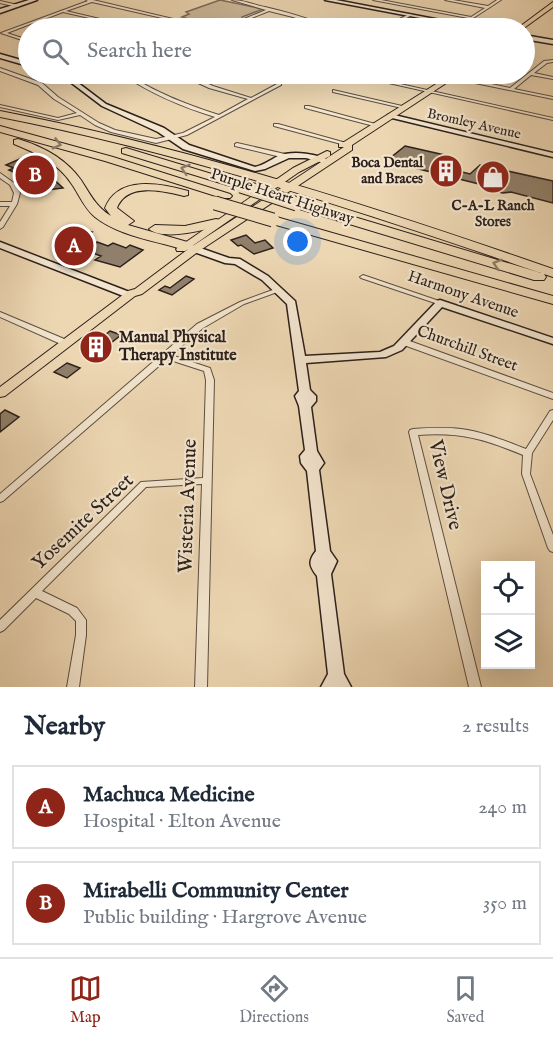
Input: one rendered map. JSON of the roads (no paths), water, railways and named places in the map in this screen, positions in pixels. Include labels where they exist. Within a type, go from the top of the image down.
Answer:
[{"type":"highway","points":[[0,116],[91,132],[274,184],[288,182]]},
{"type":"highway","name":"Purple Heart Highway","points":[[0,116],[89,140],[553,281]]},
{"type":"highway","name":"Purple Heart Highway","points":[[0,129],[102,157],[220,199]]},
{"type":"highway","points":[[0,136],[36,149],[60,164],[75,179],[93,208],[107,219],[194,245]]},
{"type":"highway","points":[[253,178],[288,182],[553,273]]},
{"type":"highway","points":[[194,245],[116,215],[111,208],[113,201],[127,192],[155,187],[220,199],[553,300]]},
{"type":"highway","points":[[155,229],[182,230],[216,223]]},
{"type":"main road","points":[[534,18],[553,4]]},
{"type":"main road","points":[[535,23],[553,9]]},
{"type":"main road","points":[[194,245],[269,202],[288,182],[323,160],[349,148],[347,144],[440,84]]},
{"type":"main road","points":[[2,390],[131,294],[138,292],[194,245],[216,223],[274,184]]},
{"type":"street","points":[[0,11],[34,0]]},
{"type":"street","points":[[43,18],[92,0],[167,18]]},
{"type":"street","points":[[234,0],[297,18]]},
{"type":"street","points":[[328,0],[425,18]]},
{"type":"street","points":[[375,0],[472,18],[499,0]]},
{"type":"street","points":[[447,0],[488,7]]},
{"type":"street","points":[[0,2],[17,6]]},
{"type":"street","points":[[248,18],[270,9]]},
{"type":"street","points":[[63,11],[93,18]]},
{"type":"street","points":[[404,18],[410,15]]},
{"type":"street","points":[[18,27],[3,33],[18,38]]},
{"type":"street","points":[[535,39],[553,42]]},
{"type":"street","points":[[0,56],[18,61]]},
{"type":"street","points":[[535,72],[552,61]]},
{"type":"street","points":[[0,69],[18,76]]},
{"type":"street","points":[[535,75],[553,78]]},
{"type":"street","points":[[40,84],[80,114],[118,132],[156,141],[185,134],[279,84]]},
{"type":"street","points":[[76,84],[104,105],[161,130],[193,150],[252,168],[264,168],[285,156]]},
{"type":"street","points":[[139,84],[176,103],[218,116]]},
{"type":"street","points":[[205,84],[251,99]]},
{"type":"street","points":[[395,84],[553,118]]},
{"type":"street","points":[[489,84],[553,98]]},
{"type":"street","points":[[511,89],[518,84]]},
{"type":"street","points":[[335,91],[402,107]]},
{"type":"street","points":[[0,106],[58,118],[80,114]]},
{"type":"street","points":[[307,107],[376,125]]},
{"type":"street","name":"Bromley Avenue","points":[[390,116],[553,155]]},
{"type":"street","points":[[276,125],[347,144]]},
{"type":"street","points":[[237,145],[285,156],[302,155],[323,160]]},
{"type":"street","points":[[0,175],[16,190],[14,204],[0,227]]},
{"type":"street","points":[[0,204],[14,204]]},
{"type":"street","points":[[0,245],[131,294]]},
{"type":"street","points":[[194,245],[228,261],[237,261],[263,276],[278,290],[286,300],[284,304],[293,312],[297,326],[305,391],[310,396],[310,401],[305,406],[311,451],[306,456],[307,463],[313,470],[323,552],[316,560],[317,566],[324,574],[336,683]]},
{"type":"street","name":"Harmony Avenue","points":[[363,277],[553,341]]},
{"type":"street","points":[[0,499],[200,326],[216,315],[278,290]]},
{"type":"street","points":[[301,360],[382,355],[398,348],[440,303]]},
{"type":"street","points":[[0,314],[66,343]]},
{"type":"street","name":"Churchill Street","points":[[404,342],[553,396]]},
{"type":"street","name":"Wisteria Avenue","points":[[166,356],[207,370],[210,380],[201,687]]},
{"type":"street","points":[[553,413],[528,453],[526,474],[553,548]]},
{"type":"street","name":"View Drive","points":[[475,687],[414,432],[461,430],[482,434],[528,453]]},
{"type":"street","name":"Yosemite Street","points":[[0,627],[144,484],[207,481]]},
{"type":"street","points":[[34,592],[73,611],[81,620],[73,687]]},
{"type":"place","name":"Boca Dental and Braces","points":[[446,171]]},
{"type":"place","name":"Mirabelli Community Center","points":[[35,175]]},
{"type":"place","name":"C-A-L Ranch Stores","points":[[493,177]]},
{"type":"place","name":"Machuca Medicine","points":[[74,246]]},
{"type":"place","name":"Manual Physical Therapy Institute","points":[[96,347]]}]
